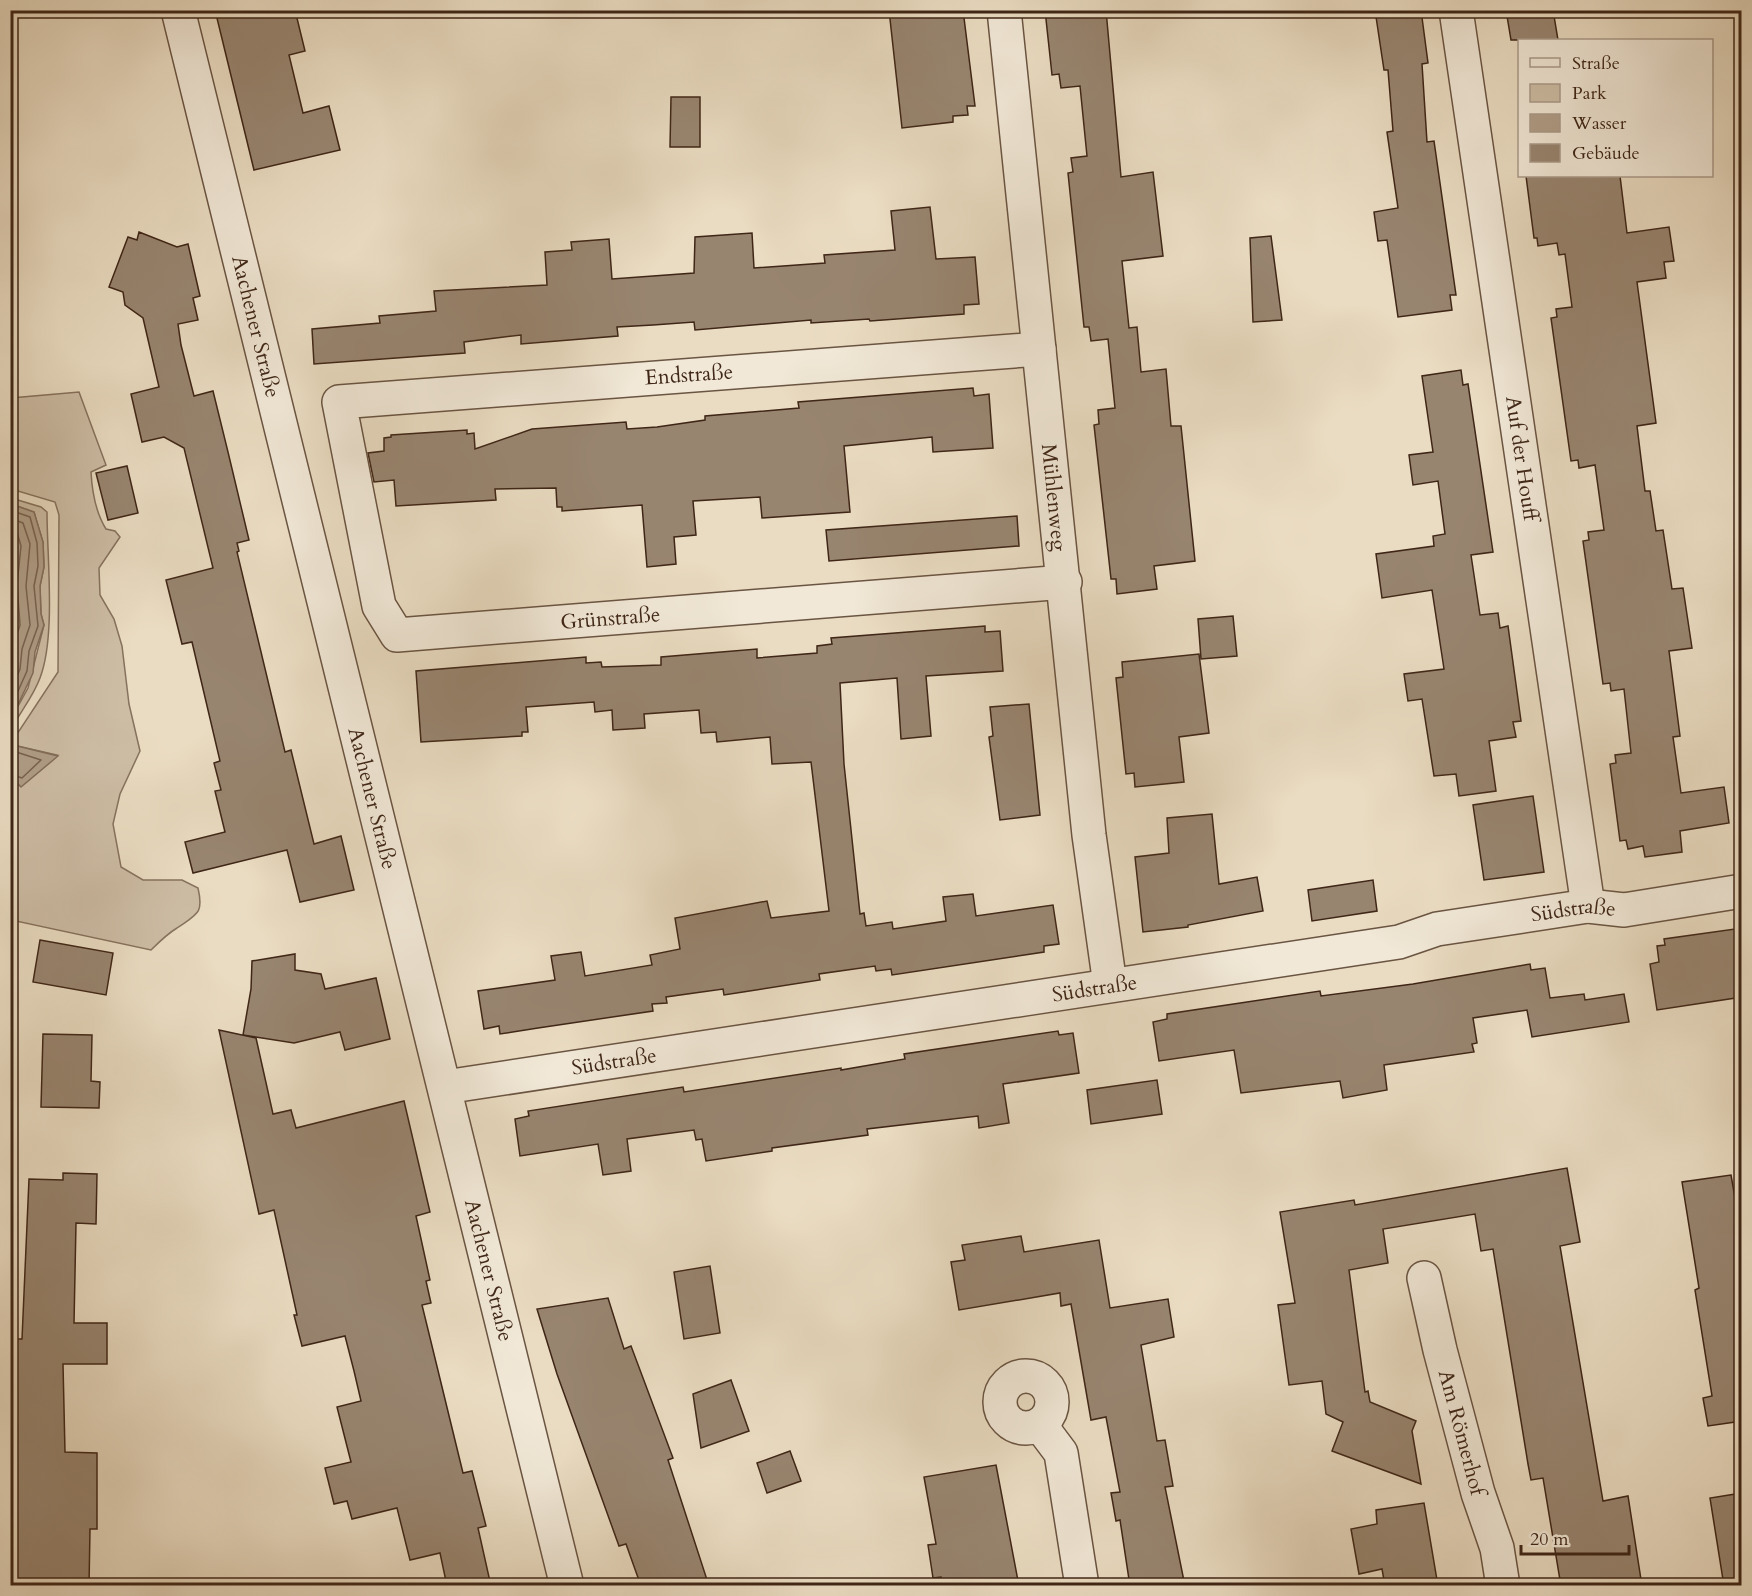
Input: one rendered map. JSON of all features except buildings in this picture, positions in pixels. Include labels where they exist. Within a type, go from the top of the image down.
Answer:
[{"type":"street","name":"Aachener Straße","points":[[178,10],[567,1586]]},
{"type":"street","name":"Mühlenweg","points":[[1004,10],[1065,582],[1089,835],[1110,985]]},
{"type":"street","name":"Auf der Houff","points":[[1456,10],[1588,906]]},
{"type":"street","name":"Endstraße","points":[[339,402],[1039,349]]},
{"type":"street","name":"Grünstraße","points":[[339,402],[379,606],[397,635],[1065,582]]},
{"type":"street","name":"Südstraße","points":[[445,1087],[1399,942],[1437,929],[1588,906],[1624,910],[1742,891]]},
{"type":"street","name":"Am Römerhof","points":[[1424,1278],[1474,1482],[1497,1548],[1503,1586]]},
{"type":"street","points":[[1040,1425],[1061,1453],[1082,1586]]},
{"type":"green space","points":[[79,392],[106,465],[91,472],[97,509],[106,529],[115,531],[120,537],[99,568],[100,595],[114,619],[122,646],[129,704],[140,751],[120,794],[113,824],[121,867],[143,880],[182,880],[198,888],[200,897],[199,908],[190,920],[166,935],[151,950],[11,920],[10,777],[14,781],[57,755],[13,745],[17,734],[58,672],[59,515],[55,502],[11,489],[11,398]]},
{"type":"green space","points":[[11,498],[41,507],[47,512],[50,596],[45,661],[34,692],[11,730],[11,719],[28,688],[44,625],[41,614],[40,586],[44,567],[43,542],[34,512],[11,504]]},
{"type":"water","points":[[11,504],[34,512],[43,542],[44,567],[40,586],[41,614],[44,625],[35,652],[33,673],[11,719]]},
{"type":"water","points":[[11,744],[58,756],[21,787],[11,777]]}]
